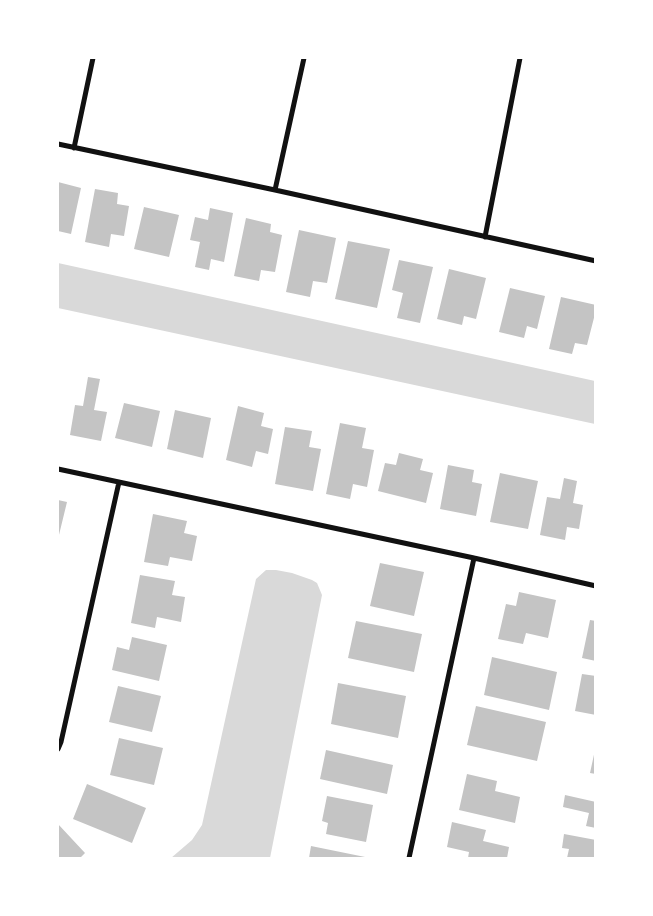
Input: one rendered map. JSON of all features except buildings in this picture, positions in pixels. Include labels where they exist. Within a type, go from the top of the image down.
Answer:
[{"type":"street","points":[[74,148],[93,58]]},
{"type":"street","points":[[274,190],[304,58]]},
{"type":"street","points":[[485,237],[520,58]]},
{"type":"street","points":[[58,144],[596,261]]},
{"type":"street","points":[[58,469],[596,586]]},
{"type":"street","points":[[58,749],[119,482]]},
{"type":"street","points":[[409,858],[474,558]]},
{"type":"shaded area","points":[[58,263],[595,381],[595,424],[58,308]]},
{"type":"shaded area","points":[[266,570],[292,573],[312,580],[317,583],[322,595],[270,858],[171,858],[192,840],[202,825],[256,579]]}]
